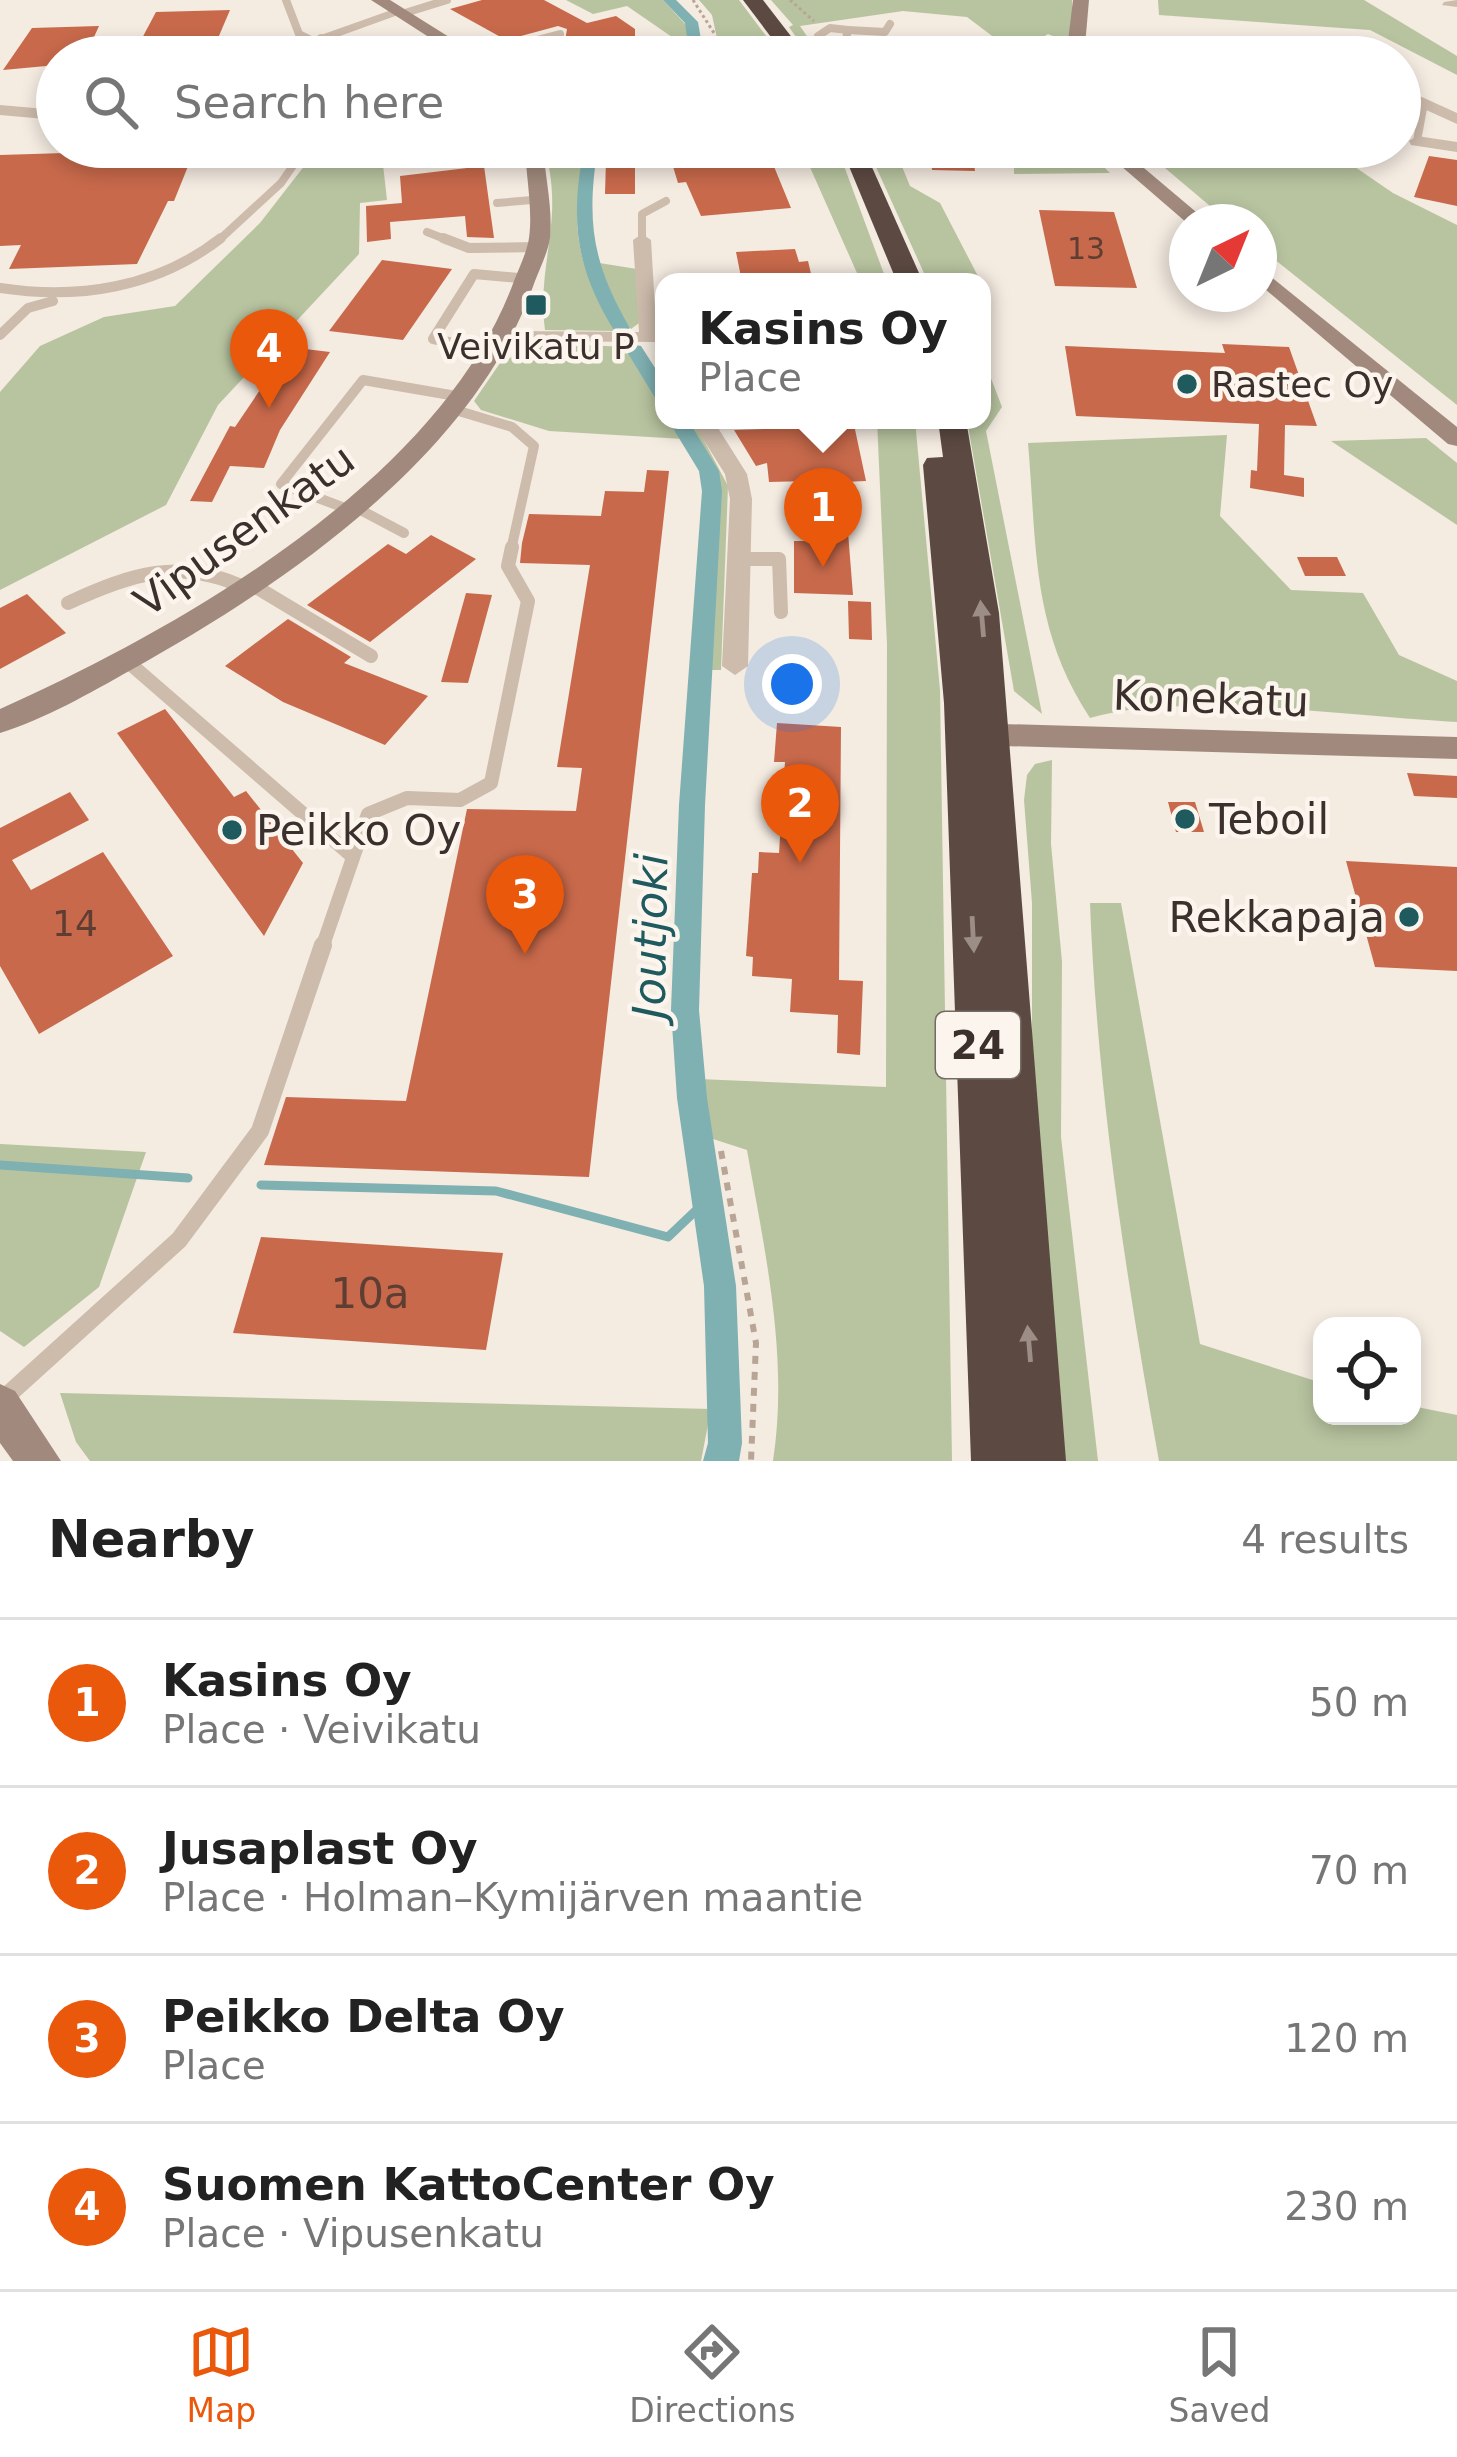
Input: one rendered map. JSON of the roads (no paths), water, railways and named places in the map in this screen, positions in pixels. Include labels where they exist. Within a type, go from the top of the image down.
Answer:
[{"type":"highway","points":[[753,0],[781,36]]},
{"type":"highway","points":[[862,168],[903,273]]},
{"type":"highway","name":"24","points":[[931,429],[977,735],[1040,1461]]},
{"type":"highway","name":"24","points":[[954,429],[975,544],[997,1461]]},
{"type":"street","points":[[379,0],[440,36]]},
{"type":"street","points":[[1078,36],[1081,0]]},
{"type":"street","points":[[329,36],[404,12]]},
{"type":"street","points":[[1421,102],[1457,119]]},
{"type":"street","points":[[0,110],[36,114]]},
{"type":"street","points":[[1421,141],[1457,147]]},
{"type":"street","name":"Vipusenkatu","points":[[0,722],[127,661],[248,586],[351,508],[457,403],[501,344],[530,279],[540,247],[544,199],[538,168]]},
{"type":"street","points":[[1133,168],[1176,204]]},
{"type":"street","points":[[642,240],[655,299],[650,338],[655,346]]},
{"type":"street","points":[[1277,288],[1457,439]]},
{"type":"street","points":[[501,344],[650,338]]},
{"type":"street","points":[[708,429],[736,474],[735,666]]},
{"type":"street","name":"Konekatu","points":[[977,735],[1457,748]]},
{"type":"street","points":[[0,1404],[39,1461]]},
{"type":"lane","points":[[286,0],[299,34],[305,36]]},
{"type":"lane","points":[[404,12],[447,0]]},
{"type":"lane","points":[[818,36],[830,28],[885,32],[890,24]]},
{"type":"lane","points":[[847,36],[848,30]]},
{"type":"lane","points":[[552,36],[560,34]]},
{"type":"lane","points":[[1421,122],[1424,103]]},
{"type":"lane","points":[[0,334],[28,308],[122,286],[192,256],[260,203],[289,168]]},
{"type":"lane","points":[[497,203],[544,199]]},
{"type":"lane","points":[[642,240],[642,214],[666,201]]},
{"type":"lane","points":[[427,232],[469,248],[540,247]]},
{"type":"lane","points":[[501,344],[433,339],[474,274],[530,279]]},
{"type":"lane","points":[[0,288],[70,297]]},
{"type":"lane","points":[[0,1404],[179,1240],[260,1131],[368,814],[406,798],[460,800],[491,783],[528,601],[508,566],[534,446],[512,427],[457,403],[363,380],[281,484],[351,508],[404,533]]},
{"type":"lane","points":[[739,559],[779,559],[781,612]]},
{"type":"lane","points":[[68,603],[157,566],[193,567],[248,586],[371,656]]},
{"type":"lane","points":[[127,661],[353,857]]},
{"type":"waterway","name":"Joutjoki","points":[[669,0],[691,22],[693,36]]},
{"type":"waterway","name":"Joutjoki","points":[[588,168],[585,241],[597,282],[621,328]]},
{"type":"waterway","name":"Joutjoki","points":[[635,350],[655,382]]},
{"type":"waterway","name":"Joutjoki","points":[[683,429],[709,471],[712,491],[692,805],[685,1010],[692,1098],[720,1286],[725,1443],[721,1461]]},
{"type":"waterway","points":[[0,1165],[188,1178]]},
{"type":"waterway","points":[[261,1185],[496,1191],[668,1237],[707,1200]]},
{"type":"place","name":"Veivikatu P","points":[[536,305]]},
{"type":"place","name":"Rastec Oy","points":[[1187,384]]},
{"type":"place","name":"Suomen KattoCenter Oy","points":[[269,408]]},
{"type":"place","name":"Kasins Oy","points":[[823,567]]},
{"type":"place","name":"Teboil","points":[[1185,819]]},
{"type":"place","name":"Peikko Oy","points":[[232,830]]},
{"type":"place","name":"Jusaplast Oy","points":[[800,863]]},
{"type":"place","name":"Rekkapaja","points":[[1409,917]]},
{"type":"place","name":"Peikko Delta Oy","points":[[525,954]]}]
